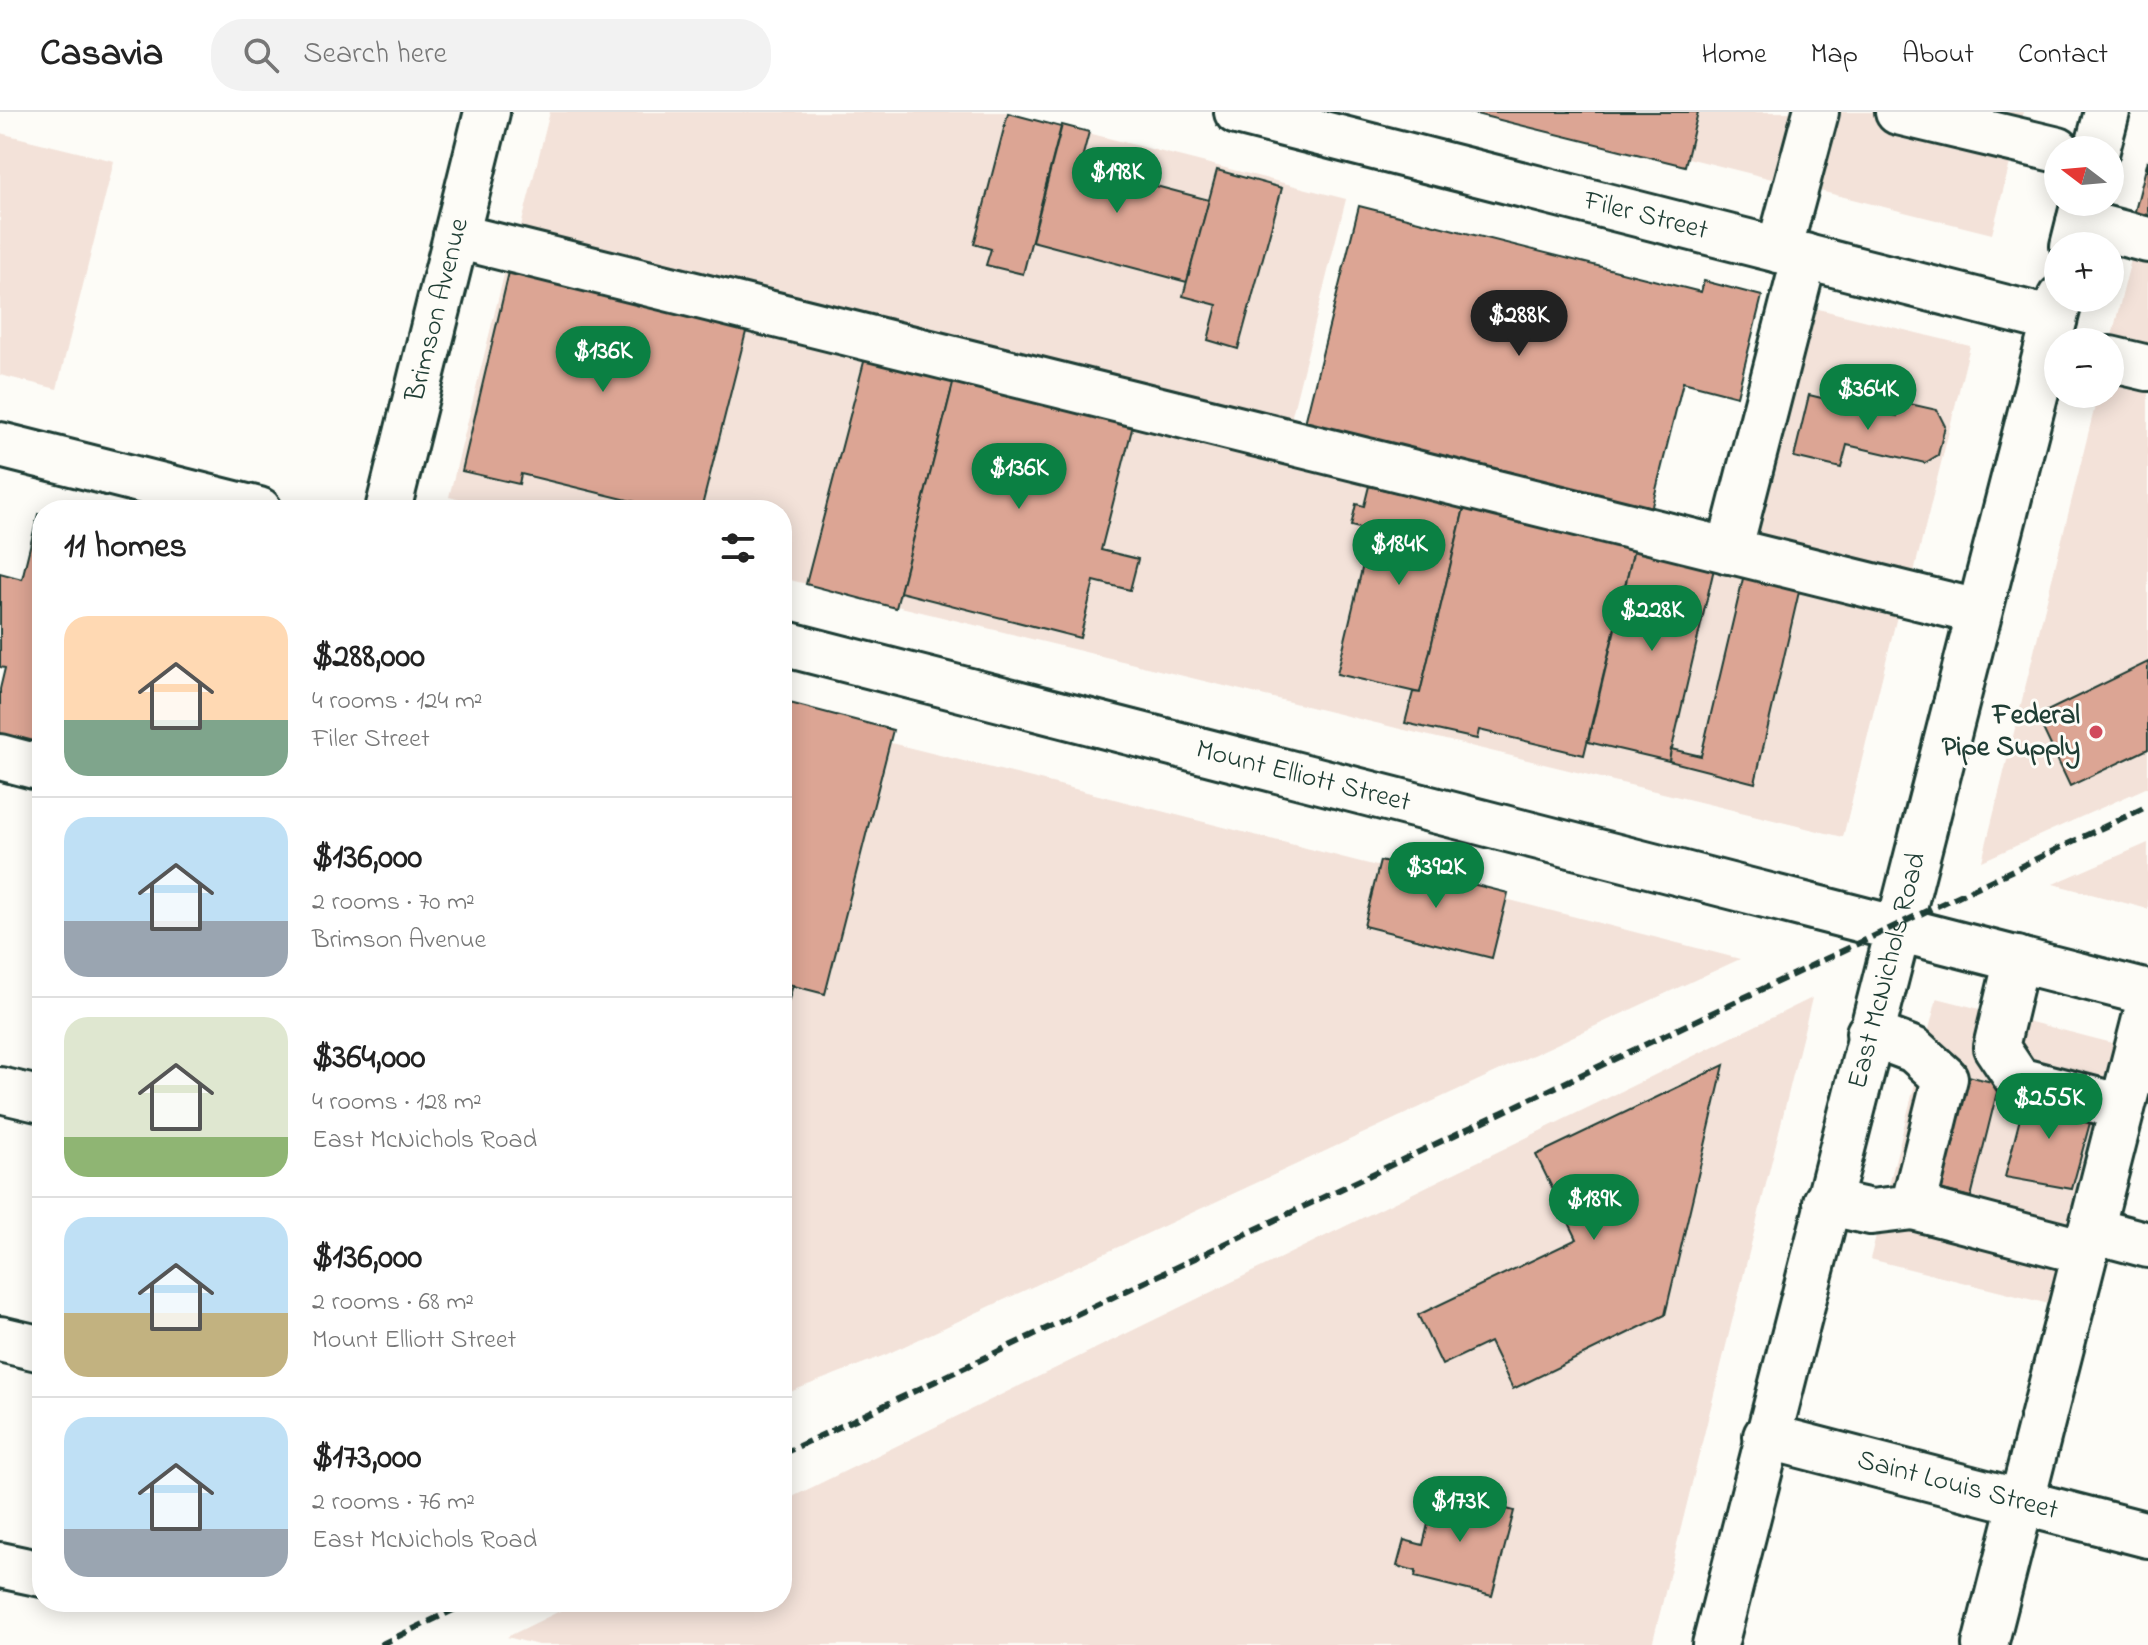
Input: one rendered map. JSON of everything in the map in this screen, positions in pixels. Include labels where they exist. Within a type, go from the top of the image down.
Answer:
[{"type":"street","name":"Brimson Avenue","points":[[390,500],[487,112]]},
{"type":"street","name":"Filer Street","points":[[1237,112],[1792,253],[2055,327]]},
{"type":"street","points":[[1729,551],[1792,253],[1816,112]]},
{"type":"street","points":[[1898,112],[2044,147]]},
{"type":"street","points":[[2101,136],[2107,112]]},
{"type":"street","points":[[2079,223],[2148,240]]},
{"type":"street","points":[[456,236],[1978,612]]},
{"type":"street","name":"East McNichols Road","points":[[1715,1645],[1896,928],[2055,327]]},
{"type":"street","points":[[2124,362],[2148,368]]},
{"type":"street","points":[[0,445],[219,500]]},
{"type":"street","name":"Mount Elliott Street","points":[[792,646],[2148,993]]},
{"type":"street","points":[[0,757],[32,765]]},
{"type":"street","points":[[1913,1207],[1945,1078],[1996,1047],[2017,959]]},
{"type":"street","points":[[1985,1645],[2148,1007]]},
{"type":"street","points":[[1869,1033],[1914,1050],[1945,1078]]},
{"type":"street","points":[[1996,1047],[2018,1080],[2122,1107]]},
{"type":"street","points":[[0,1090],[32,1098]]},
{"type":"street","points":[[1826,1202],[1871,1212],[1913,1207],[2088,1241],[2148,1245]]},
{"type":"street","points":[[0,1339],[32,1347]]},
{"type":"street","name":"Saint Louis Street","points":[[1766,1436],[2148,1535]]},
{"type":"street","points":[[0,1565],[32,1572]]},
{"type":"shaded area","points":[[550,112],[1006,112],[1346,199],[1288,431],[518,238]]},
{"type":"shaded area","points":[[1504,112],[2023,112],[1992,234]]},
{"type":"shaded area","points":[[0,133],[114,161],[57,389],[0,375]]},
{"type":"shaded area","points":[[2148,191],[2148,787],[1982,861],[2095,408],[2124,408],[2124,328],[2114,328],[2118,312],[2124,312],[2124,288]]},
{"type":"shaded area","points":[[507,263],[1898,612],[1843,837],[792,580],[792,500],[461,500],[449,497]]},
{"type":"shaded area","points":[[1802,305],[1970,346],[1913,576],[1745,535]]},
{"type":"shaded area","points":[[792,718],[1740,959],[885,1355],[792,1391]]},
{"type":"shaded area","points":[[2148,843],[2148,909],[2053,884]]},
{"type":"shaded area","points":[[1812,998],[1652,1645],[538,1645],[507,1637],[558,1612],[792,1612],[792,1497]]},
{"type":"shaded area","points":[[1937,998],[2120,1045],[2053,1305],[1870,1259]]},
{"type":"building","points":[[1468,112],[1698,112],[1685,166]]},
{"type":"building","points":[[1008,113],[1061,127],[1023,274],[986,265],[991,249],[974,244]]},
{"type":"building","points":[[1062,125],[1089,132],[1080,166],[1209,200],[1187,282],[1032,241]]},
{"type":"building","points":[[2148,160],[2148,218],[2134,215]]},
{"type":"building","points":[[1217,170],[1282,188],[1238,349],[1208,340],[1217,305],[1183,296]]},
{"type":"building","points":[[1359,206],[1701,292],[1704,281],[1762,296],[1737,396],[1683,382],[1651,510],[1304,427]]},
{"type":"building","points":[[510,268],[747,328],[704,500],[628,500],[521,474],[519,484],[462,471]]},
{"type":"building","points":[[865,358],[954,380],[896,608],[806,584]]},
{"type":"building","points":[[954,380],[1133,425],[1101,550],[1138,559],[1130,590],[1094,581],[1080,638],[900,592]]},
{"type":"building","points":[[1809,395],[1897,416],[1901,402],[1937,410],[1945,426],[1938,455],[1925,463],[1847,445],[1841,468],[1794,457]]},
{"type":"building","points":[[1369,486],[1464,508],[1420,693],[1337,674],[1371,531],[1351,526],[1356,504],[1364,506]]},
{"type":"building","points":[[1464,508],[1634,549],[1584,755],[1479,730],[1477,739],[1405,723],[1413,692],[1420,693]]},
{"type":"building","points":[[32,538],[32,743],[0,735],[0,689],[5,668],[0,667],[0,573],[22,579]]},
{"type":"building","points":[[1634,549],[1716,560],[1669,761],[1588,742]]},
{"type":"building","points":[[1745,570],[1801,583],[1755,783],[1669,761],[1671,749],[1701,756]]},
{"type":"building","name":"Federal Pipe Supply","points":[[2148,662],[2148,749],[2070,786],[2037,716]]},
{"type":"building","points":[[792,704],[893,730],[825,994],[792,986]]},
{"type":"building","points":[[1380,861],[1508,893],[1492,958],[1364,926]]},
{"type":"building","points":[[1724,1065],[1665,1315],[1513,1389],[1490,1342],[1442,1365],[1418,1315],[1577,1239],[1536,1155]]},
{"type":"building","points":[[1957,1073],[1999,1084],[1971,1197],[1928,1186]]},
{"type":"building","points":[[2027,1091],[2094,1108],[2072,1189],[2005,1177]]},
{"type":"building","points":[[1436,1490],[1514,1511],[1492,1596],[1415,1577],[1416,1571],[1397,1566],[1404,1540],[1423,1545]]},
{"type":"railway","points":[[792,1449],[2148,806]]},
{"type":"railway","points":[[380,1645],[449,1612]]},
{"type":"place","name":"Federal Pipe Supply","points":[[2096,732]]}]
